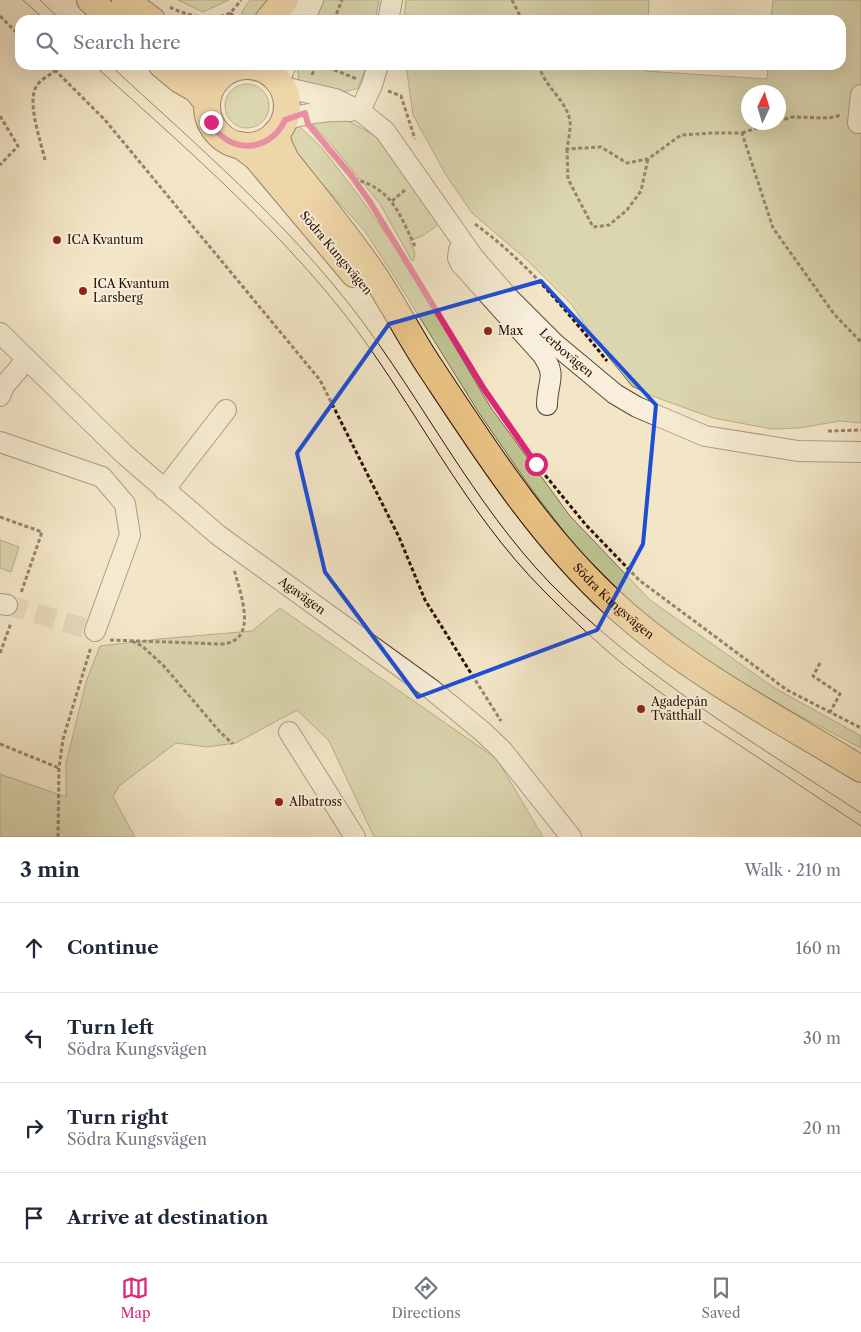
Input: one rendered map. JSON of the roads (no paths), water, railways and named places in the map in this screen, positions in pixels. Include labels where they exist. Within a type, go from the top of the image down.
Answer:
[{"type":"main road","points":[[90,0],[106,15]]},
{"type":"main road","points":[[116,0],[132,15]]},
{"type":"main road","points":[[125,0],[160,13]]},
{"type":"main road","points":[[272,15],[285,0]]},
{"type":"main road","points":[[168,70],[180,80],[196,89],[207,102]]},
{"type":"main road","points":[[207,102],[214,82],[238,70]]},
{"type":"main road","points":[[262,70],[288,81]]},
{"type":"main road","name":"Södra Kungsvägen","points":[[288,81],[287,103],[289,122],[279,145],[286,160],[375,276],[429,366],[507,480],[562,550],[616,605],[670,650],[726,689],[861,769]]},
{"type":"main road","name":"Södra Kungsvägen","points":[[207,102],[208,116],[216,131],[227,140],[240,145],[256,157],[429,366]]},
{"type":"main road","points":[[240,145],[258,144],[267,141],[289,122]]},
{"type":"street","points":[[288,15],[296,0]]},
{"type":"street","points":[[306,15],[313,0]]},
{"type":"street","points":[[389,15],[392,0]]},
{"type":"street","points":[[289,122],[332,110],[360,111],[376,70]]},
{"type":"street","name":"Lerbovägen","points":[[288,81],[360,111],[385,131],[464,244],[508,297],[555,344],[596,379],[636,407],[705,436],[798,450],[861,452]]},
{"type":"street","points":[[464,244],[458,254],[461,264],[549,363],[552,376],[547,397],[548,405]]},
{"type":"street","name":"Agavägen","points":[[0,333],[124,454],[218,535],[431,689],[483,732],[502,750],[571,837]]},
{"type":"street","points":[[0,396],[4,386],[27,359]]},
{"type":"street","points":[[164,490],[226,410]]},
{"type":"street","points":[[0,442],[102,477],[125,504],[130,535],[99,638]]},
{"type":"street","points":[[289,732],[355,837]]},
{"type":"tunnel","points":[[7,605],[95,631]]},
{"type":"tram line","points":[[23,0],[40,15]]},
{"type":"tram line","points":[[40,0],[56,15]]},
{"type":"tram line","points":[[100,70],[226,186],[318,282],[371,350],[489,527],[515,560],[578,625],[649,685],[861,826]]},
{"type":"tram line","points":[[115,70],[269,214],[329,279],[356,313],[404,381],[472,486],[522,552],[550,583],[585,617],[660,678],[739,734],[861,813]]},
{"type":"place","name":"ICA Kvantum","points":[[57,240]]},
{"type":"place","name":"ICA Kvantum Larsberg","points":[[83,291]]},
{"type":"place","name":"Max","points":[[488,331]]},
{"type":"place","name":"Agadepån Tvätthall","points":[[641,709]]},
{"type":"place","name":"Albatross","points":[[279,802]]}]
